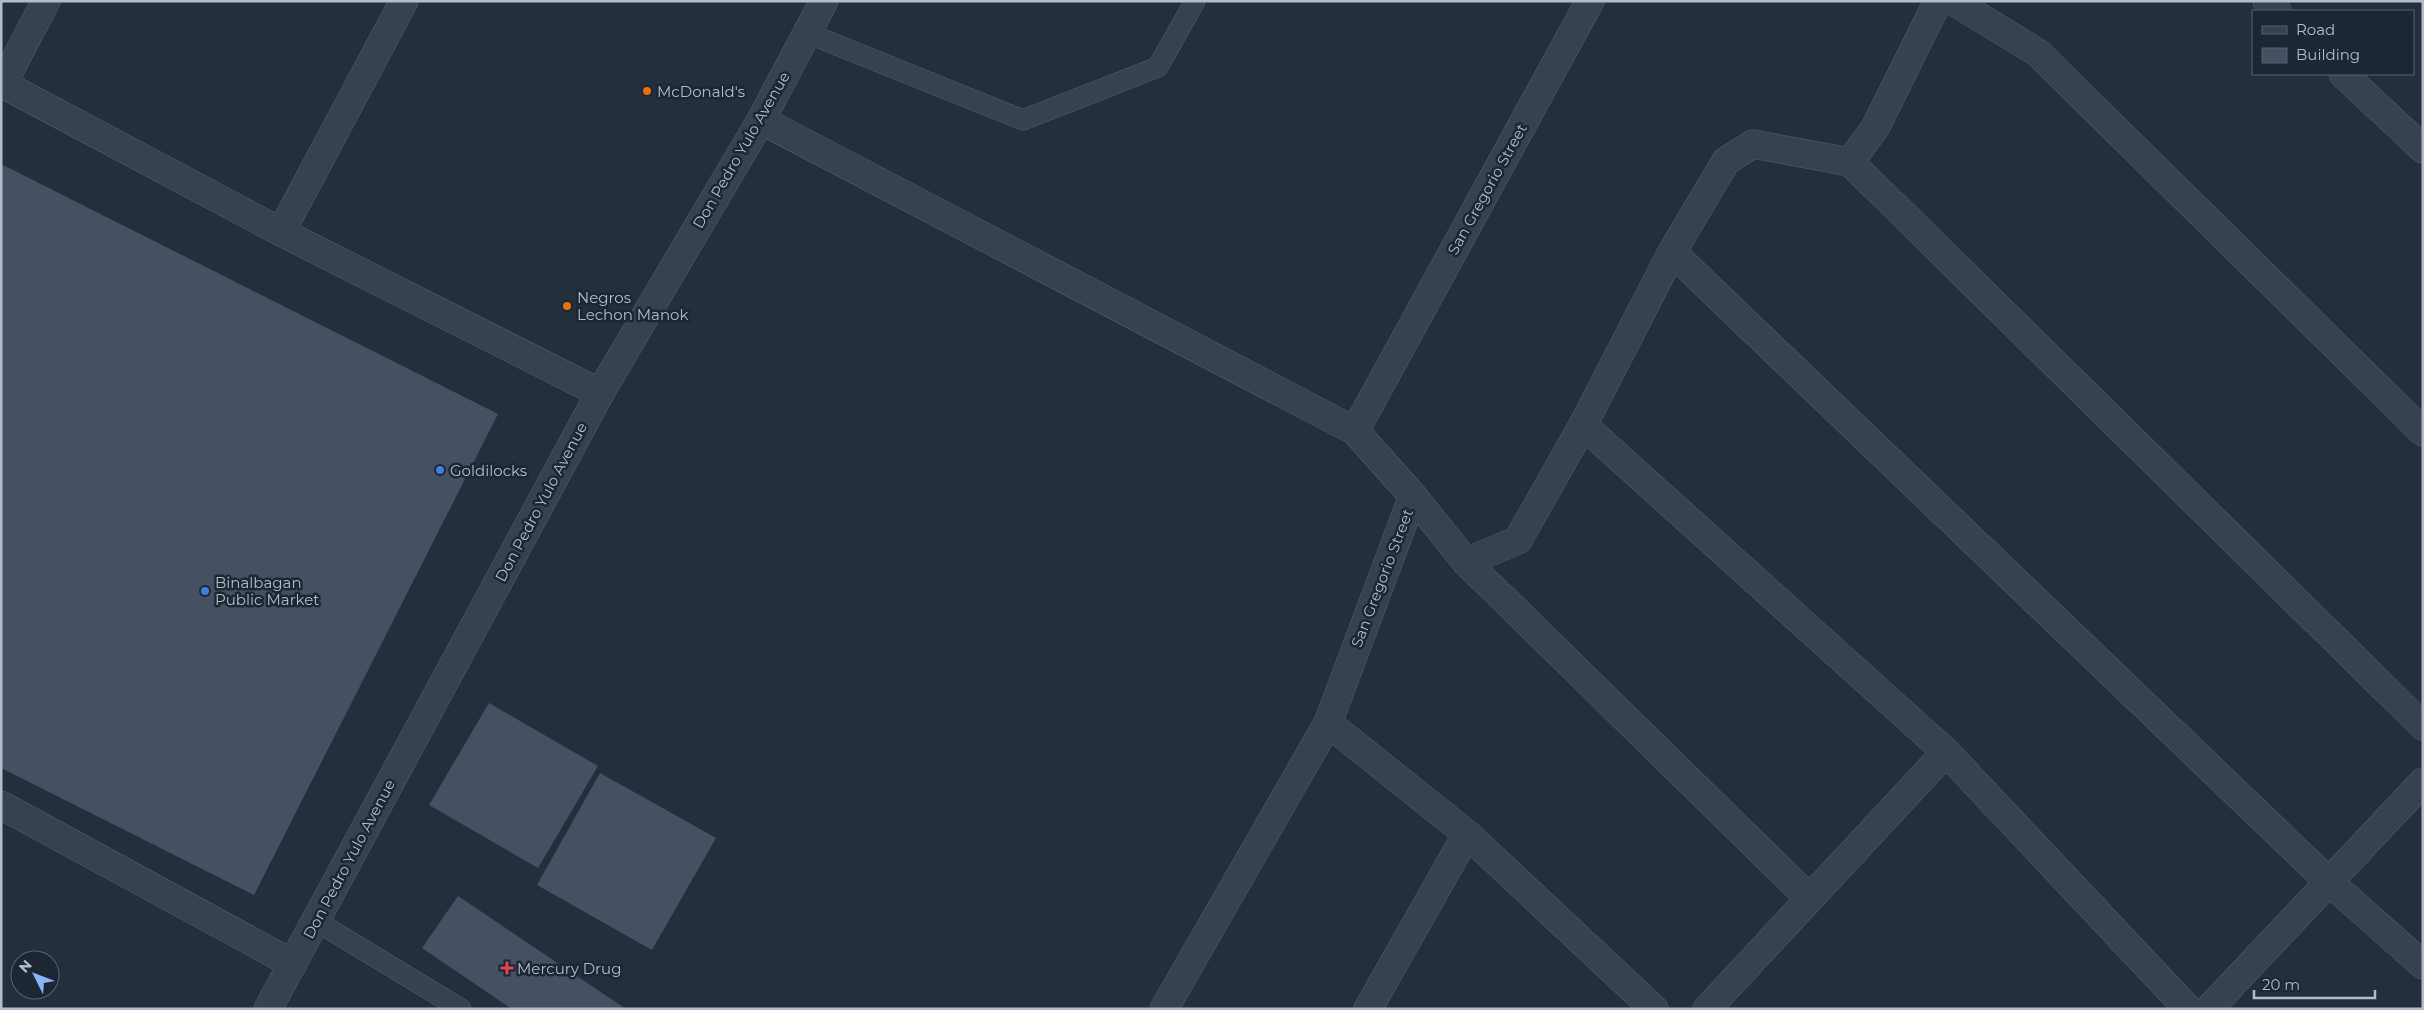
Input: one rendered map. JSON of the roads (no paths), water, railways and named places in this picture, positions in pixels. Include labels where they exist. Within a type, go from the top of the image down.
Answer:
[{"type":"street","points":[[46,1],[2,85],[281,232],[600,393]]},
{"type":"street","points":[[281,232],[404,1]]},
{"type":"street","name":"Don Pedro Yulo Avenue","points":[[268,1009],[600,393],[761,120],[824,1]]},
{"type":"street","name":"San Gregorio Street","points":[[1164,1009],[1328,723],[1412,496],[1355,431],[1590,1]]},
{"type":"street","points":[[1850,162],[1875,128],[1938,1]]},
{"type":"street","points":[[1952,1],[2038,53],[2423,432]]},
{"type":"street","points":[[2267,1],[2276,10]]},
{"type":"street","points":[[2344,75],[2423,149]]},
{"type":"street","points":[[761,120],[1355,431]]},
{"type":"street","points":[[1466,562],[1518,540],[1583,425],[1672,252],[1726,162],[1753,144],[1850,162],[2423,726]]},
{"type":"street","points":[[1672,252],[2328,881],[2423,965]]},
{"type":"street","points":[[1583,425],[1946,752],[2188,1009]]},
{"type":"street","points":[[1412,496],[1466,562],[1809,898]]},
{"type":"street","points":[[1328,723],[1467,834],[1654,1009]]},
{"type":"street","points":[[1707,1009],[1946,752]]},
{"type":"street","points":[[2209,1009],[2423,782]]},
{"type":"street","points":[[1,805],[293,964]]},
{"type":"street","points":[[1368,1009],[1467,834]]},
{"type":"lane","points":[[807,33],[1023,120],[1158,67],[1195,1]]},
{"type":"lane","points":[[316,921],[461,1009]]},
{"type":"place","name":"McDonald's","points":[[647,91]]},
{"type":"place","name":"Negros Lechon Manok","points":[[567,306]]},
{"type":"place","name":"Goldilocks","points":[[440,470]]},
{"type":"place","name":"Binalbagan Public Market","points":[[205,591]]},
{"type":"place","name":"Mercury Drug","points":[[507,968]]}]
